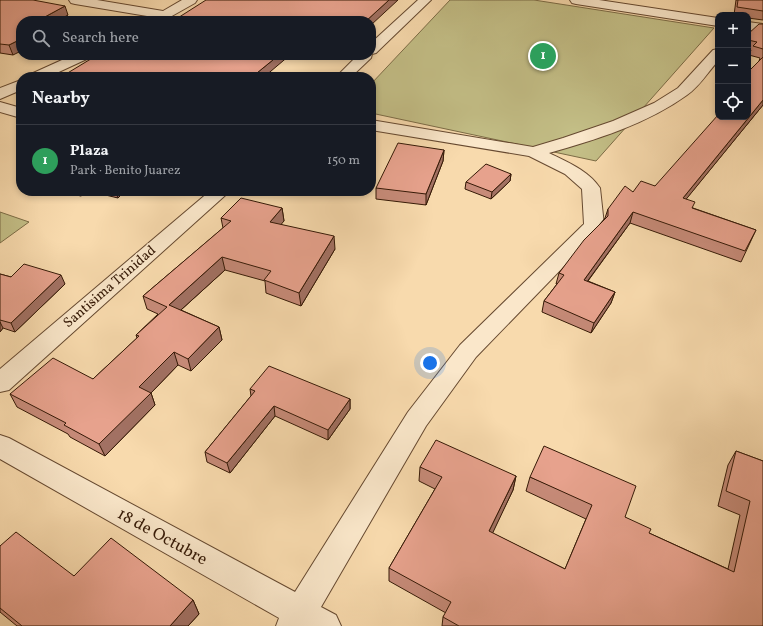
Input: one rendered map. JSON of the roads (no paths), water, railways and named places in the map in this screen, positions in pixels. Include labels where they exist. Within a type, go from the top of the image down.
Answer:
[{"type":"street","points":[[75,0],[166,15],[191,0]]},
{"type":"street","points":[[376,45],[424,0]]},
{"type":"street","points":[[576,0],[715,22]]},
{"type":"street","points":[[751,26],[763,28]]},
{"type":"street","points":[[533,152],[569,142],[619,124],[659,106],[683,91],[715,56]]},
{"type":"street","points":[[47,72],[73,60]]},
{"type":"street","points":[[348,72],[361,60]]},
{"type":"street","points":[[0,94],[16,86]]},
{"type":"street","points":[[0,107],[16,112]]},
{"type":"street","points":[[296,619],[417,419],[468,351],[594,225],[591,188],[571,170],[533,152],[376,126]]},
{"type":"street","name":"Santisima Trinidad","points":[[0,383],[215,196]]},
{"type":"street","name":"18 de Octubre","points":[[0,446],[296,619],[325,626]]},
{"type":"place","name":"Plaza","points":[[543,56]]}]
